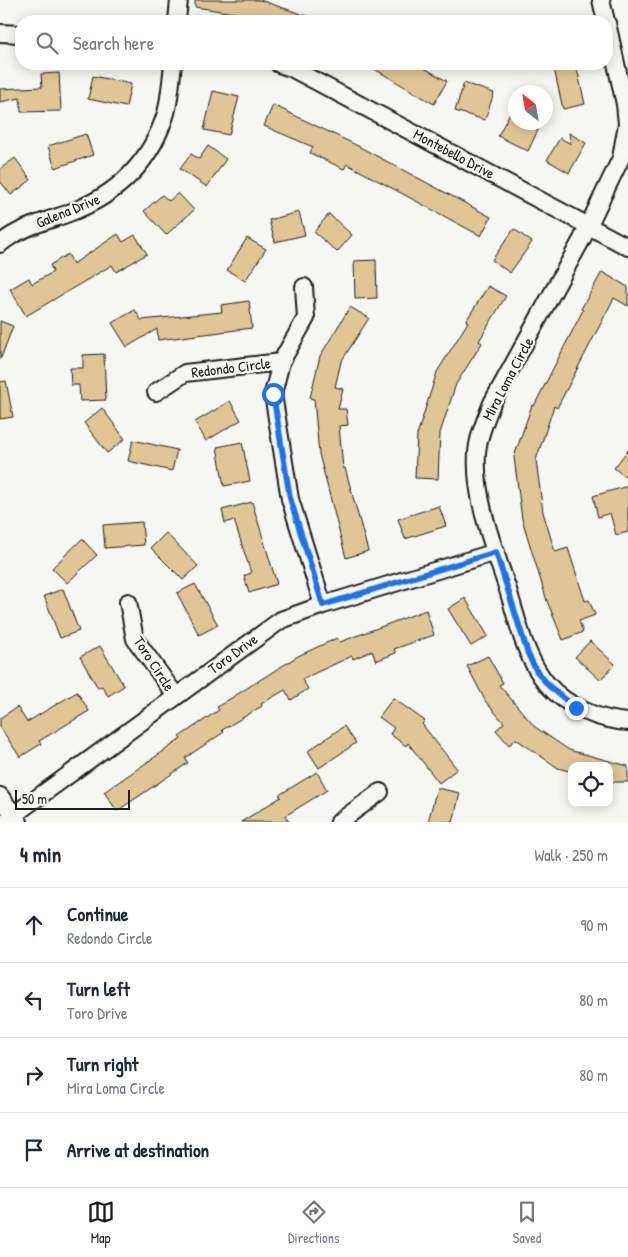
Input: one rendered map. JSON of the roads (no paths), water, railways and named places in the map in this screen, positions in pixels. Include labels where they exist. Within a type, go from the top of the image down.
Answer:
[{"type":"street","points":[[178,15],[179,0]]},
{"type":"street","name":"Mira Loma Circle","points":[[601,0],[605,15]]},
{"type":"street","points":[[0,33],[15,34]]},
{"type":"street","name":"Mira Loma Circle","points":[[613,46],[622,83],[627,124],[626,141],[618,165],[589,226],[492,403],[482,428],[477,452],[482,504],[528,654],[536,670],[549,686],[576,708],[594,715],[628,722]]},
{"type":"street","name":"Galena Drive","points":[[0,244],[23,230],[90,204],[112,192],[129,177],[145,159],[158,135],[166,111],[172,70]]},
{"type":"street","name":"Montebello Drive","points":[[295,70],[628,247]]},
{"type":"street","name":"Redondo Circle","points":[[304,287],[306,318],[281,362],[273,394],[285,476],[323,605]]},
{"type":"street","name":"Redondo Circle","points":[[156,392],[185,373],[281,362]]},
{"type":"street","name":"Toro Drive","points":[[12,820],[176,696],[281,620],[323,605],[496,552]]},
{"type":"street","name":"Toro Circle","points":[[128,602],[135,639],[176,696]]},
{"type":"street","points":[[340,822],[380,792]]},
{"type":"street","points":[[0,796],[12,820]]}]
